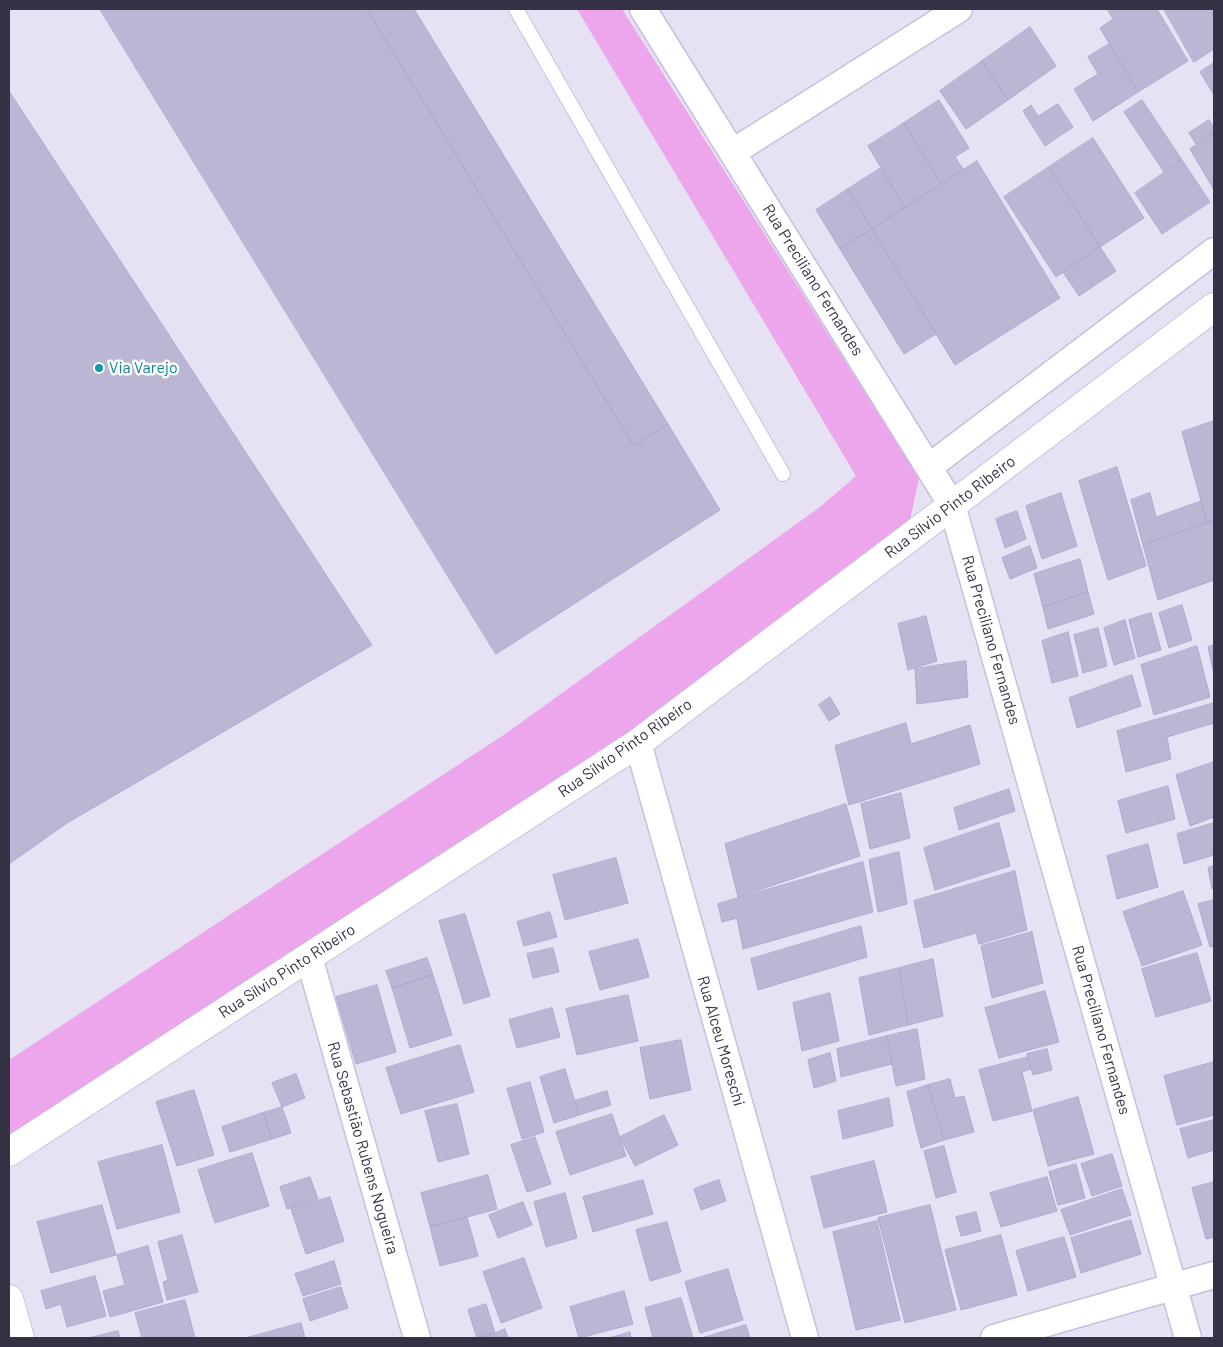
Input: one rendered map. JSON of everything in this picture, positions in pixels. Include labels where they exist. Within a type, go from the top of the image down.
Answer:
[{"type":"street","name":"Rua Preciliano Fernandes","points":[[643,9],[952,505],[1188,1338]]},
{"type":"street","points":[[733,152],[960,9]]},
{"type":"street","points":[[929,467],[1214,251]]},
{"type":"street","name":"Rua Sílvio Pinto Ribeiro","points":[[9,1152],[638,743],[1214,307]]},
{"type":"street","name":"Rua Alceu Moreschi","points":[[638,743],[805,1338]]},
{"type":"street","name":"Rua Sebastião Rubens Nogueira","points":[[309,957],[417,1338]]},
{"type":"street","points":[[994,1338],[1214,1276]]},
{"type":"street","points":[[9,1299],[20,1338]]},
{"type":"lane","points":[[516,9],[783,474]]},
{"type":"shaded area","points":[[577,9],[622,9],[919,478],[910,520],[634,730],[9,1141],[9,1060],[508,732],[820,507],[856,476]]},
{"type":"building","points":[[100,9],[367,9],[634,446],[668,424],[720,510],[496,654]]},
{"type":"building","points":[[367,9],[414,9],[668,424],[634,446]]},
{"type":"building","points":[[1107,9],[1157,9],[1188,61],[1138,92],[1100,28],[1113,19]]},
{"type":"building","points":[[1164,9],[1214,9],[1214,49],[1194,62]]},
{"type":"building","points":[[1030,27],[1056,66],[1008,100],[982,61]]},
{"type":"building","points":[[1109,44],[1138,92],[1093,121],[1074,89],[1098,74],[1088,57]]},
{"type":"building","points":[[982,61],[1008,100],[966,129],[940,91]]},
{"type":"building","points":[[1214,63],[1214,95],[1200,72]]},
{"type":"building","name":"Via Varejo","points":[[9,91],[372,645],[67,823],[9,864]]},
{"type":"building","points":[[939,100],[969,148],[955,157],[964,170],[941,184],[904,123]]},
{"type":"building","points":[[1142,100],[1182,160],[1164,172],[1124,112]]},
{"type":"building","points":[[1058,104],[1073,127],[1045,146],[1023,111],[1031,105],[1038,116]]},
{"type":"building","points":[[1209,120],[1214,128],[1214,133],[1196,144],[1189,133]]},
{"type":"building","points":[[904,123],[941,184],[905,208],[868,146]]},
{"type":"building","points":[[1214,133],[1214,190],[1190,149]]},
{"type":"building","points":[[1093,138],[1144,218],[1100,247],[1049,167]]},
{"type":"building","points":[[1182,160],[1210,202],[1162,234],[1135,193]]},
{"type":"building","points":[[977,161],[1060,298],[955,365],[872,229]]},
{"type":"building","points":[[1049,167],[1100,247],[1056,277],[1004,197]]},
{"type":"building","points":[[881,168],[905,208],[872,229],[848,189]]},
{"type":"building","points":[[848,189],[872,229],[840,249],[816,210]]},
{"type":"building","points":[[872,229],[936,334],[904,354],[840,249]]},
{"type":"building","points":[[1100,247],[1116,271],[1079,296],[1063,272]]},
{"type":"building","points":[[1214,421],[1214,520],[1207,523],[1182,432]]},
{"type":"building","points":[[1117,467],[1146,566],[1108,580],[1079,481]]},
{"type":"building","points":[[1061,493],[1077,546],[1042,559],[1026,506]]},
{"type":"building","points":[[1150,493],[1156,517],[1201,501],[1207,523],[1143,545],[1131,500]]},
{"type":"building","points":[[1017,511],[1026,539],[1005,548],[996,519]]},
{"type":"building","points":[[1214,520],[1214,580],[1158,600],[1143,545]]},
{"type":"building","points":[[1030,546],[1037,568],[1010,579],[1002,558]]},
{"type":"building","points":[[1080,559],[1088,592],[1043,607],[1034,574]]},
{"type":"building","points":[[1088,592],[1094,614],[1048,629],[1043,607]]},
{"type":"building","points":[[1182,605],[1192,640],[1169,648],[1159,613]]},
{"type":"building","points":[[1151,613],[1161,650],[1138,657],[1129,620]]},
{"type":"building","points":[[926,616],[937,661],[908,670],[898,624]]},
{"type":"building","points":[[1125,620],[1135,658],[1114,665],[1104,628]]},
{"type":"building","points":[[1098,628],[1107,666],[1083,673],[1074,635]]},
{"type":"building","points":[[1068,632],[1078,676],[1052,683],[1042,641]]},
{"type":"building","points":[[1214,645],[1214,675],[1208,647]]},
{"type":"building","points":[[1197,646],[1210,697],[1154,715],[1141,665]]},
{"type":"building","points":[[966,661],[968,697],[917,704],[915,669]]},
{"type":"building","points":[[1132,675],[1141,706],[1077,728],[1069,698]]},
{"type":"building","points":[[830,697],[840,714],[829,721],[819,705]]},
{"type":"building","points":[[1214,703],[1214,723],[1167,737],[1171,759],[1126,772],[1117,731]]},
{"type":"building","points":[[906,723],[911,744],[970,725],[980,764],[849,805],[835,746]]},
{"type":"building","points":[[1214,762],[1214,817],[1190,826],[1176,775]]},
{"type":"building","points":[[1168,786],[1175,819],[1126,833],[1118,801]]},
{"type":"building","points":[[1009,789],[1015,811],[959,830],[954,808]]},
{"type":"building","points":[[901,793],[910,838],[870,849],[861,804]]},
{"type":"building","points":[[846,804],[860,856],[738,897],[725,844]]},
{"type":"building","points":[[999,823],[1010,866],[935,890],[924,848]]},
{"type":"building","points":[[1214,823],[1214,855],[1184,864],[1177,834]]},
{"type":"building","points":[[1148,844],[1158,887],[1117,899],[1107,856]]},
{"type":"building","points":[[899,852],[907,904],[878,912],[869,860]]},
{"type":"building","points":[[616,858],[628,903],[565,920],[553,875]]},
{"type":"building","points":[[863,862],[873,912],[743,949],[737,918],[722,922],[718,904]]},
{"type":"building","points":[[1214,866],[1214,888],[1212,889],[1208,868]]},
{"type":"building","points":[[1015,871],[1027,930],[979,944],[976,933],[924,948],[914,901]]},
{"type":"building","points":[[1183,891],[1202,945],[1142,966],[1123,912]]},
{"type":"building","points":[[1214,900],[1214,946],[1210,947],[1198,904]]},
{"type":"building","points":[[550,912],[557,937],[524,946],[517,922]]},
{"type":"building","points":[[465,914],[490,996],[464,1004],[439,921]]},
{"type":"building","points":[[861,926],[867,957],[758,990],[751,959]]},
{"type":"building","points":[[1032,932],[1043,983],[992,998],[981,946]]},
{"type":"building","points":[[638,939],[649,977],[600,990],[589,952]]},
{"type":"building","points":[[553,948],[559,972],[533,978],[527,954]]},
{"type":"building","points":[[1197,953],[1211,1001],[1156,1017],[1142,969]]},
{"type":"building","points":[[427,958],[433,975],[392,988],[386,971]]},
{"type":"building","points":[[933,959],[943,1016],[908,1025],[899,968]]},
{"type":"building","points":[[899,968],[908,1025],[869,1035],[859,978]]},
{"type":"building","points":[[433,975],[452,1035],[410,1048],[392,988]]},
{"type":"building","points":[[377,985],[396,1052],[356,1064],[336,997]]},
{"type":"building","points":[[1045,991],[1059,1042],[999,1058],[985,1008]]},
{"type":"building","points":[[830,993],[839,1041],[802,1051],[793,1003]]},
{"type":"building","points":[[628,995],[638,1041],[577,1055],[566,1009]]},
{"type":"building","points":[[552,1008],[560,1037],[517,1048],[509,1020]]},
{"type":"building","points":[[917,1029],[925,1079],[896,1086],[887,1036]]},
{"type":"building","points":[[887,1036],[892,1064],[841,1077],[837,1049]]},
{"type":"building","points":[[681,1040],[691,1090],[650,1099],[640,1048]]},
{"type":"building","points":[[460,1045],[474,1092],[401,1114],[386,1068]]},
{"type":"building","points":[[1047,1049],[1052,1070],[1033,1075],[1027,1054]]},
{"type":"building","points":[[830,1053],[836,1081],[814,1088],[808,1060]]},
{"type":"building","points":[[1028,1057],[1031,1069],[1022,1072],[1032,1111],[993,1121],[979,1070]]},
{"type":"building","points":[[1214,1062],[1214,1115],[1177,1125],[1164,1076]]},
{"type":"building","points":[[565,1069],[579,1115],[554,1123],[540,1077]]},
{"type":"building","points":[[296,1074],[305,1098],[282,1107],[272,1083]]},
{"type":"building","points":[[950,1079],[955,1098],[964,1096],[974,1132],[944,1140],[928,1085]]},
{"type":"building","points":[[530,1082],[544,1132],[522,1139],[507,1089]]},
{"type":"building","points":[[928,1085],[944,1140],[921,1148],[907,1092]]},
{"type":"building","points":[[194,1090],[214,1155],[177,1166],[156,1102]]},
{"type":"building","points":[[607,1091],[611,1105],[579,1115],[575,1101]]},
{"type":"building","points":[[1078,1097],[1094,1154],[1048,1166],[1033,1110]]},
{"type":"building","points":[[889,1098],[893,1126],[843,1139],[838,1111]]},
{"type":"building","points":[[457,1104],[469,1154],[438,1162],[425,1111]]},
{"type":"building","points":[[282,1107],[291,1133],[272,1139],[263,1113]]},
{"type":"building","points":[[263,1113],[272,1139],[230,1152],[222,1127]]},
{"type":"building","points":[[612,1114],[626,1156],[570,1175],[556,1132]]},
{"type":"building","points":[[664,1115],[678,1145],[635,1166],[620,1137]]},
{"type":"building","points":[[1214,1120],[1214,1150],[1188,1158],[1180,1129]]},
{"type":"building","points":[[535,1137],[551,1184],[527,1192],[511,1145]]},
{"type":"building","points":[[162,1145],[180,1212],[117,1229],[98,1162]]},
{"type":"building","points":[[944,1146],[956,1192],[936,1198],[924,1151]]},
{"type":"building","points":[[252,1153],[269,1206],[215,1223],[198,1170]]},
{"type":"building","points":[[1112,1154],[1122,1186],[1092,1196],[1081,1164]]},
{"type":"building","points":[[874,1161],[887,1212],[824,1228],[811,1177]]},
{"type":"building","points":[[1076,1164],[1085,1198],[1058,1205],[1049,1172]]},
{"type":"building","points":[[488,1175],[497,1209],[430,1227],[421,1193]]},
{"type":"building","points":[[310,1177],[318,1199],[287,1209],[280,1187]]},
{"type":"building","points":[[1047,1177],[1057,1211],[1001,1227],[990,1193]]},
{"type":"building","points":[[643,1180],[653,1214],[593,1232],[583,1197]]},
{"type":"building","points":[[719,1180],[726,1201],[701,1210],[694,1189]]},
{"type":"building","points":[[1214,1182],[1214,1237],[1206,1239],[1192,1188]]},
{"type":"building","points":[[1122,1189],[1131,1215],[1070,1235],[1061,1210]]},
{"type":"building","points":[[565,1193],[577,1238],[546,1247],[534,1202]]},
{"type":"building","points":[[330,1197],[344,1241],[306,1254],[291,1209]]},
{"type":"building","points":[[523,1202],[532,1225],[498,1238],[489,1215]]},
{"type":"building","points":[[102,1205],[116,1255],[51,1273],[37,1222]]},
{"type":"building","points":[[930,1205],[956,1310],[905,1323],[878,1218]]},
{"type":"building","points":[[976,1212],[981,1231],[961,1236],[956,1217]]},
{"type":"building","points":[[467,1217],[478,1256],[440,1266],[430,1227]]},
{"type":"building","points":[[1131,1220],[1141,1254],[1081,1273],[1071,1238]]},
{"type":"building","points":[[877,1221],[900,1320],[856,1330],[833,1232]]},
{"type":"building","points":[[667,1222],[681,1272],[650,1281],[636,1230]]},
{"type":"building","points":[[182,1235],[198,1292],[167,1300],[163,1282],[168,1280],[158,1242]]},
{"type":"building","points":[[1001,1235],[1017,1295],[961,1310],[945,1250]]},
{"type":"building","points":[[1064,1237],[1076,1277],[1028,1291],[1016,1251]]},
{"type":"building","points":[[148,1246],[163,1302],[110,1317],[103,1291],[125,1285],[117,1255]]},
{"type":"building","points":[[524,1258],[542,1308],[501,1323],[483,1272]]},
{"type":"building","points":[[334,1261],[341,1284],[303,1296],[295,1274]]},
{"type":"building","points":[[728,1269],[743,1320],[700,1333],[685,1282]]},
{"type":"building","points":[[95,1276],[106,1316],[67,1327],[61,1304],[46,1309],[41,1291]]},
{"type":"building","points":[[341,1287],[348,1308],[310,1321],[303,1299]]},
{"type":"building","points":[[624,1291],[633,1324],[579,1338],[570,1307]]},
{"type":"building","points":[[681,1298],[693,1338],[653,1338],[645,1308]]},
{"type":"building","points":[[185,1300],[195,1338],[142,1338],[135,1313]]},
{"type":"building","points":[[486,1304],[495,1333],[477,1338],[468,1310]]},
{"type":"building","points":[[301,1323],[305,1338],[246,1338]]},
{"type":"building","points":[[746,1325],[750,1338],[702,1338]]},
{"type":"building","points":[[505,1329],[508,1338],[478,1338],[495,1333]]},
{"type":"building","points":[[118,1331],[120,1338],[89,1338]]},
{"type":"building","points":[[630,1332],[631,1338],[610,1338]]},
{"type":"place","name":"Via Varejo","points":[[99,368]]}]
